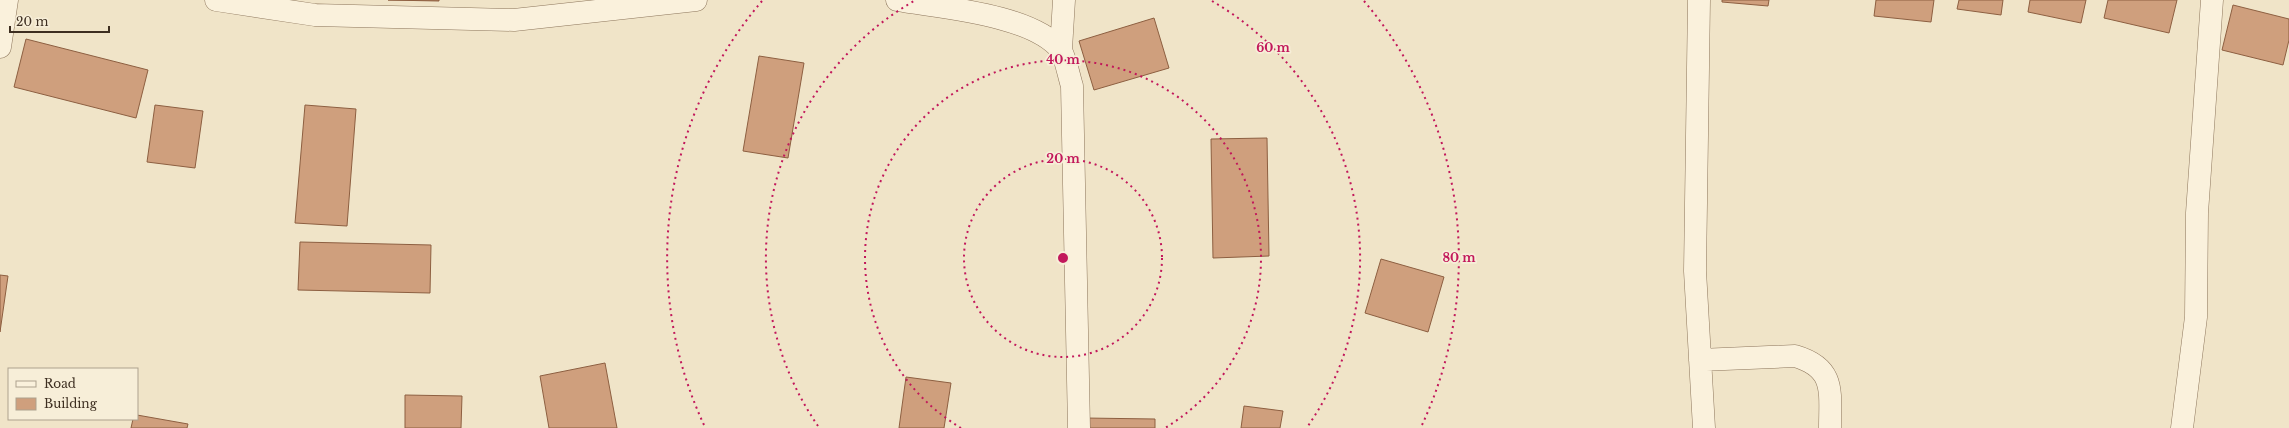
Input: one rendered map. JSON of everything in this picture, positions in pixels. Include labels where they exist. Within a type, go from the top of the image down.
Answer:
[{"type":"street","points":[[0,47],[7,0]]},
{"type":"street","points":[[216,0],[315,15],[514,20],[696,0]]},
{"type":"street","points":[[897,0],[1009,20],[1040,33],[1060,49]]},
{"type":"street","points":[[1064,0],[1060,49],[1072,86],[1079,428]]},
{"type":"street","points":[[1699,0],[1695,271],[1704,428]]},
{"type":"street","points":[[2182,428],[2196,317],[2196,213],[2212,0]]},
{"type":"street","points":[[1700,360],[1795,356],[1810,360],[1823,370],[1830,385],[1830,428]]},
{"type":"building","points":[[388,0],[439,0],[439,1]]},
{"type":"building","points":[[1722,0],[1769,0],[1768,6],[1722,2]]},
{"type":"building","points":[[1876,0],[1934,0],[1931,22],[1874,16]]},
{"type":"building","points":[[1959,0],[2003,0],[2001,15],[1957,9]]},
{"type":"building","points":[[2030,0],[2086,0],[2081,23],[2028,12]]},
{"type":"building","points":[[2108,0],[2177,0],[2169,33],[2104,18]]},
{"type":"building","points":[[2233,5],[2289,19],[2289,40],[2283,65],[2222,50]]},
{"type":"building","points":[[1154,18],[1169,68],[1094,90],[1079,41]]},
{"type":"building","points":[[26,39],[148,70],[136,118],[14,87]]},
{"type":"building","points":[[759,56],[804,63],[788,158],[743,151]]},
{"type":"building","points":[[155,105],[203,111],[195,168],[147,162]]},
{"type":"building","points":[[305,105],[356,109],[347,226],[295,223]]},
{"type":"building","points":[[1267,138],[1269,256],[1213,258],[1211,139]]},
{"type":"building","points":[[300,242],[431,245],[430,293],[298,290]]},
{"type":"building","points":[[1381,259],[1444,277],[1428,332],[1365,313]]},
{"type":"building","points":[[0,275],[8,276],[0,332]]},
{"type":"building","points":[[605,363],[617,428],[549,428],[540,376]]},
{"type":"building","points":[[906,377],[951,383],[944,428],[899,428]]},
{"type":"building","points":[[405,395],[462,396],[461,428],[405,428]]},
{"type":"building","points":[[1244,406],[1283,411],[1280,428],[1241,428]]},
{"type":"building","points":[[138,415],[188,424],[187,428],[131,428],[133,420],[138,420]]},
{"type":"building","points":[[1085,418],[1155,419],[1155,428],[1085,428]]}]
